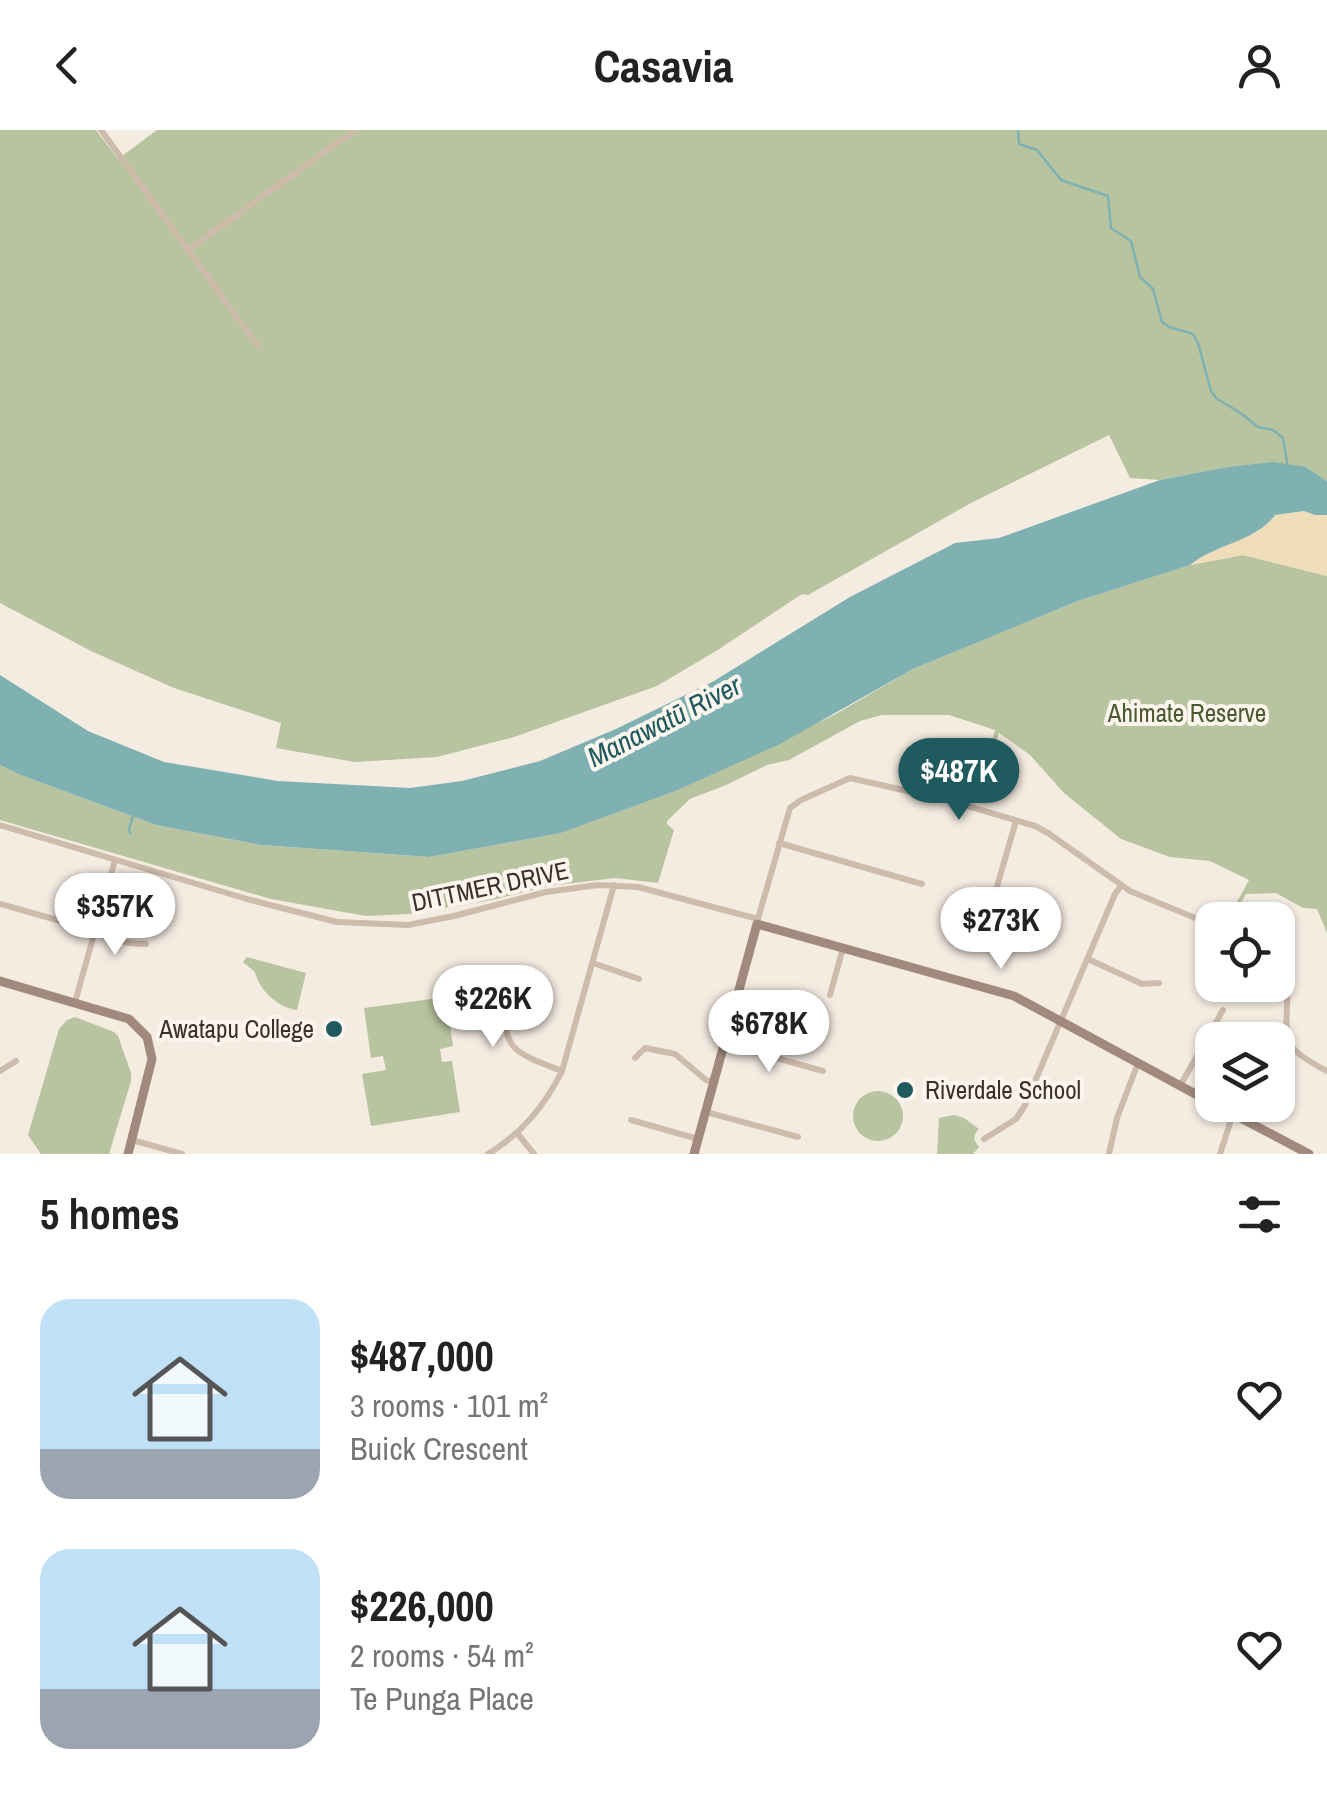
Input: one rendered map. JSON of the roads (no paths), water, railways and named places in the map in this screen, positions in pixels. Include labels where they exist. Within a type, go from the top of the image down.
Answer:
[{"type":"street","points":[[101,130],[258,346]]},
{"type":"street","points":[[188,250],[355,130]]},
{"type":"street","points":[[946,800],[954,762]]},
{"type":"street","points":[[694,1154],[792,806],[847,779],[1016,820],[1048,833],[1122,886],[1195,917]]},
{"type":"street","points":[[991,907],[1016,820]]},
{"type":"street","name":"DITTMER DRIVE","points":[[0,826],[337,922],[408,924],[546,892],[614,885],[658,892],[758,922]]},
{"type":"street","points":[[779,843],[922,884]]},
{"type":"street","points":[[75,1002],[115,860]]},
{"type":"street","points":[[488,1154],[518,1133],[542,1107],[562,1071],[614,885]]},
{"type":"street","points":[[984,1139],[1016,1120],[1024,1107],[1115,894],[1122,886]]},
{"type":"street","points":[[0,904],[132,944],[146,944]]},
{"type":"street","points":[[758,922],[1005,993],[1195,1094]]},
{"type":"street","points":[[830,995],[843,948]]},
{"type":"street","points":[[1088,960],[1142,984],[1159,983]]},
{"type":"street","points":[[593,963],[639,979]]},
{"type":"street","points":[[0,981],[129,1020],[142,1030],[150,1044],[151,1068],[128,1154]]},
{"type":"street","points":[[502,985],[510,1044],[523,1055],[562,1071]]},
{"type":"street","points":[[1288,1002],[1290,1043],[1298,1053],[1327,1071]]},
{"type":"street","points":[[1180,1086],[1223,1010]]},
{"type":"street","points":[[725,1044],[823,1071]]},
{"type":"street","points":[[635,1058],[646,1048],[675,1054],[706,1080],[714,1082]]},
{"type":"street","points":[[0,1071],[16,1061]]},
{"type":"street","points":[[1109,1154],[1138,1063]]},
{"type":"street","points":[[706,1112],[798,1137]]},
{"type":"street","points":[[631,1120],[698,1138]]},
{"type":"street","points":[[1220,1154],[1230,1122]]},
{"type":"street","points":[[1248,1122],[1306,1153]]},
{"type":"street","points":[[518,1133],[534,1154]]},
{"type":"street","points":[[132,1140],[182,1154]]},
{"type":"water","name":"Manawatū River","points":[[1273,462],[1306,467],[1327,481],[1327,515],[1304,511],[1275,515],[1257,531],[1190,565],[1078,601],[913,669],[780,744],[673,792],[561,833],[429,857],[261,845],[156,825],[0,765],[0,675],[88,731],[164,762],[278,781],[410,788],[462,781],[540,761],[616,729],[714,681],[850,597],[955,543],[999,538],[1160,480]]},
{"type":"waterway","points":[[1018,130],[1019,144],[1037,150],[1061,180],[1108,196],[1111,228],[1131,241],[1140,277],[1153,289],[1162,322],[1193,334],[1216,398],[1258,427],[1273,430],[1283,438],[1288,468]]},
{"type":"waterway","points":[[130,833],[133,816]]},
{"type":"place","name":"Awatapu College","points":[[334,1029]]},
{"type":"place","name":"Riverdale School","points":[[905,1090]]},
{"type":"park label","name":"Ahimate Reserve","points":[[1187,713]]}]
